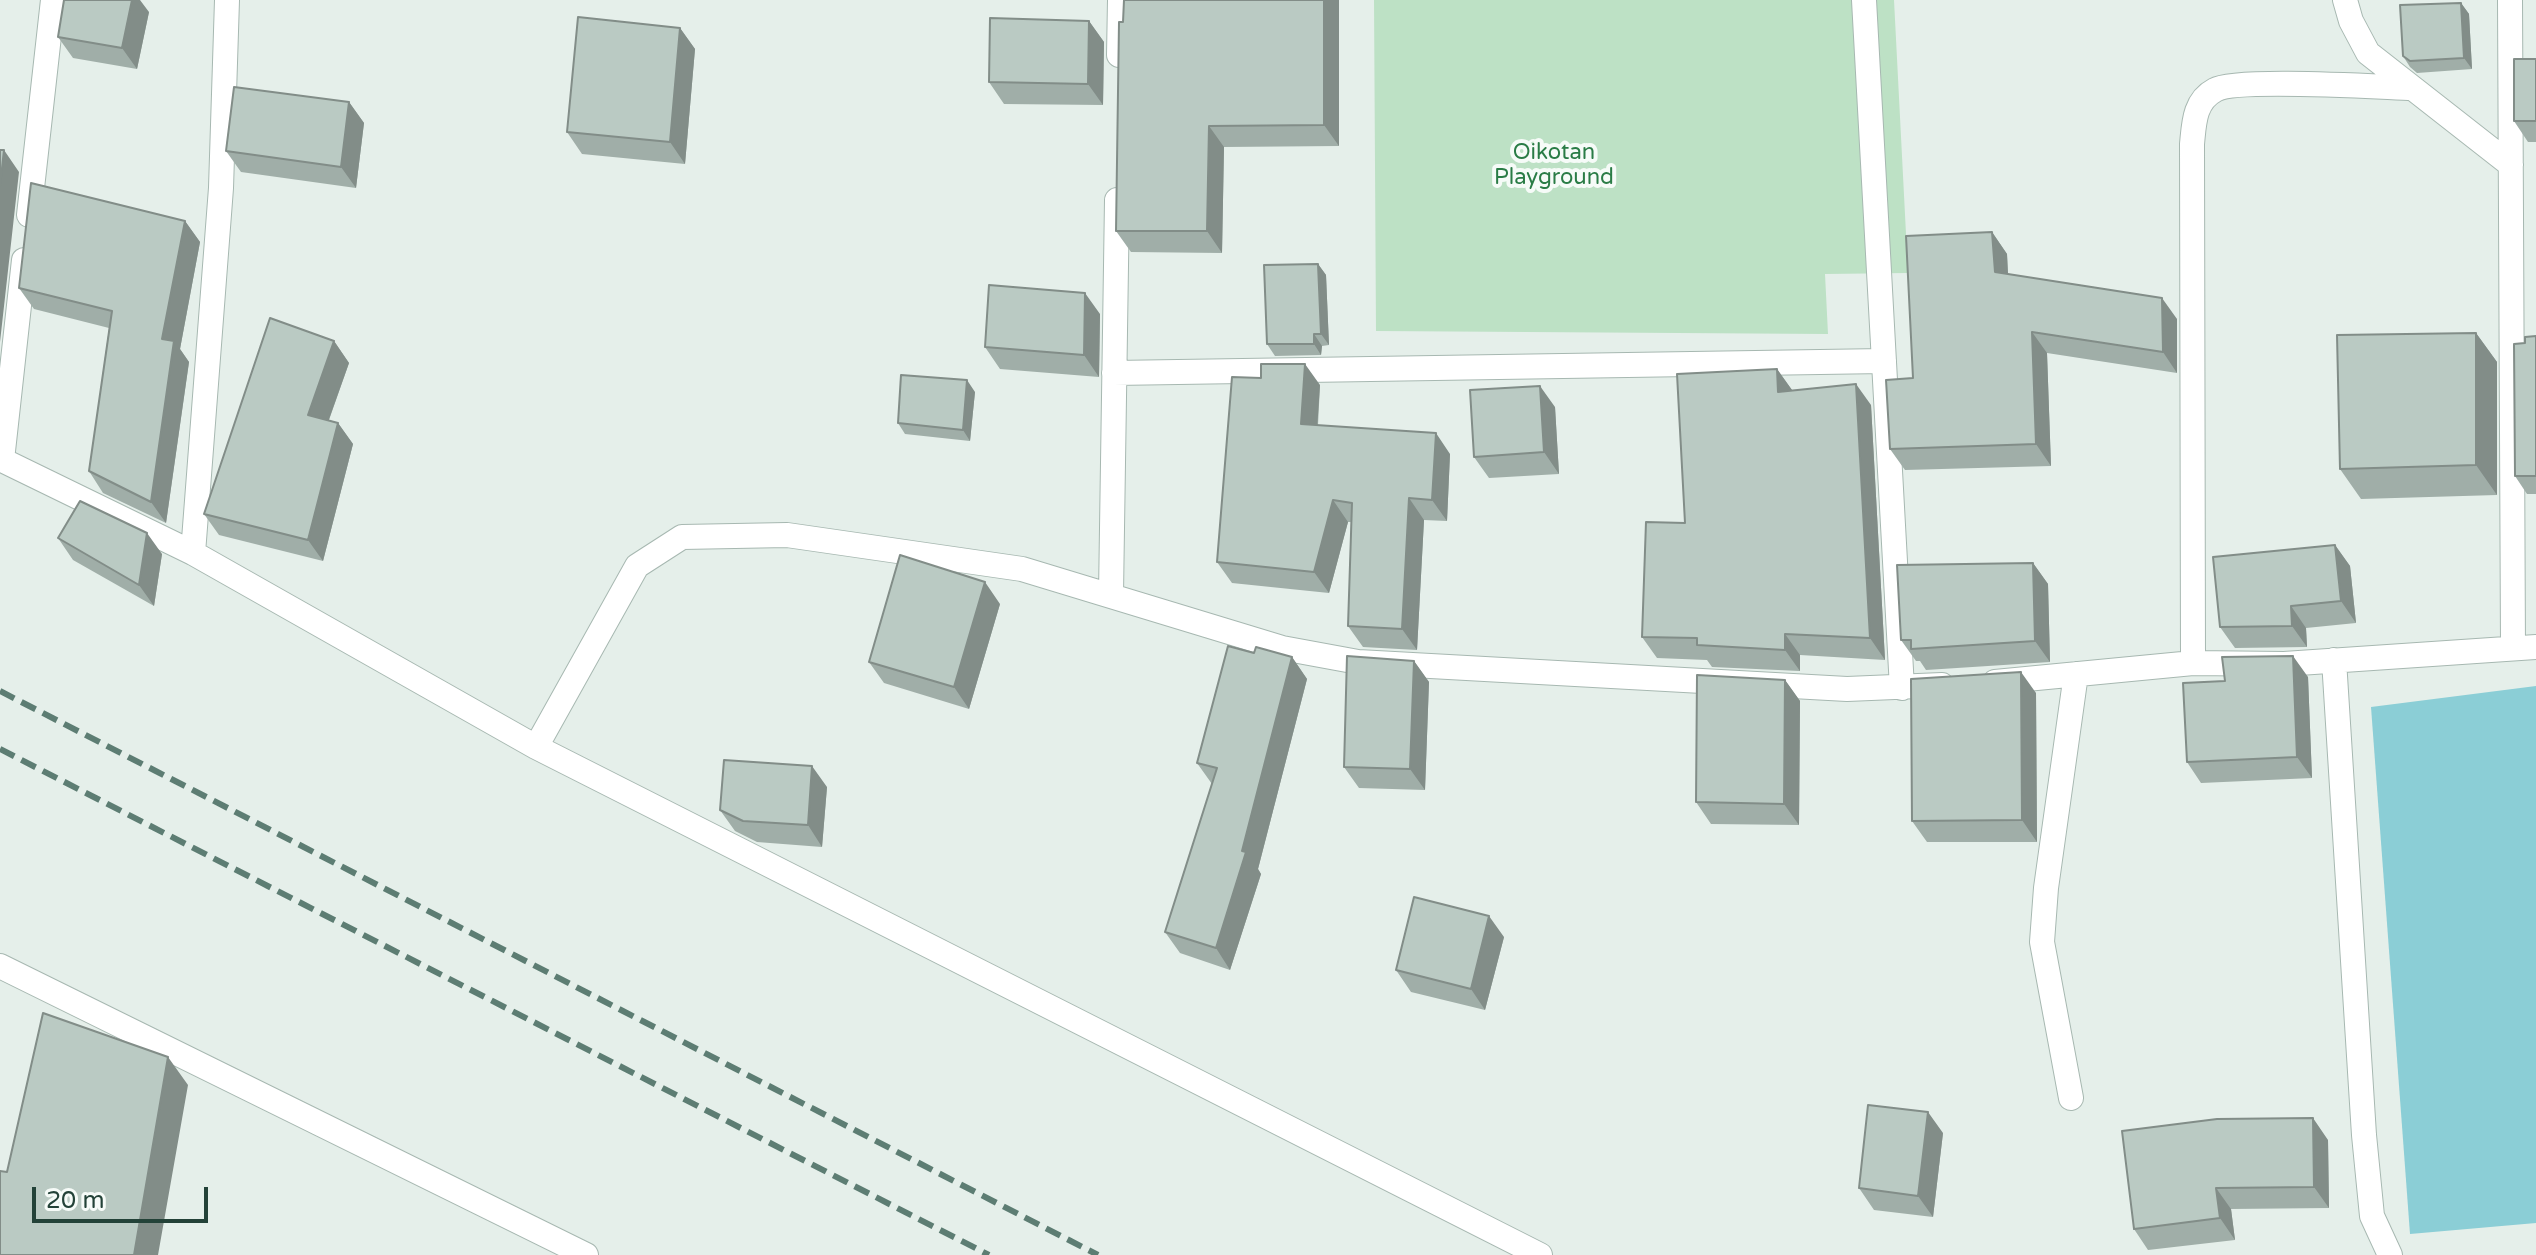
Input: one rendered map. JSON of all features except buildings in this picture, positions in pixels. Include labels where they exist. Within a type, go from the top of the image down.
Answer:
[{"type":"street","points":[[53,0],[1,460],[193,553],[536,747],[1540,1255]]},
{"type":"street","points":[[193,553],[221,188],[227,0]]},
{"type":"street","points":[[1119,78],[1120,0]]},
{"type":"street","points":[[1864,0],[1902,688]]},
{"type":"street","points":[[2345,0],[2351,21],[2368,53],[2511,165]]},
{"type":"street","points":[[536,747],[637,566],[682,537],[787,535],[1022,569],[1282,648],[1358,662],[1847,689],[1968,684],[2193,663],[2334,660],[2524,646],[2511,165],[2510,0]]},
{"type":"street","points":[[2193,663],[2192,144],[2196,110],[2215,90],[2248,85],[2412,88]]},
{"type":"street","points":[[1111,594],[1117,171]]},
{"type":"street","points":[[1114,373],[1884,361]]},
{"type":"street","points":[[2334,660],[2364,1135],[2372,1216],[2390,1255]]},
{"type":"street","points":[[2071,1098],[2042,942],[2046,888],[2076,674]]},
{"type":"street","points":[[0,966],[586,1255]]},
{"type":"green space","name":"Oikotan Playground","points":[[1374,0],[1894,0],[1908,273],[1825,274],[1828,334],[1376,331]]},
{"type":"water","points":[[2536,686],[2536,1223],[2410,1234],[2371,707]]},
{"type":"railway","points":[[0,691],[1098,1255]]},
{"type":"railway","points":[[0,749],[989,1255]]}]
